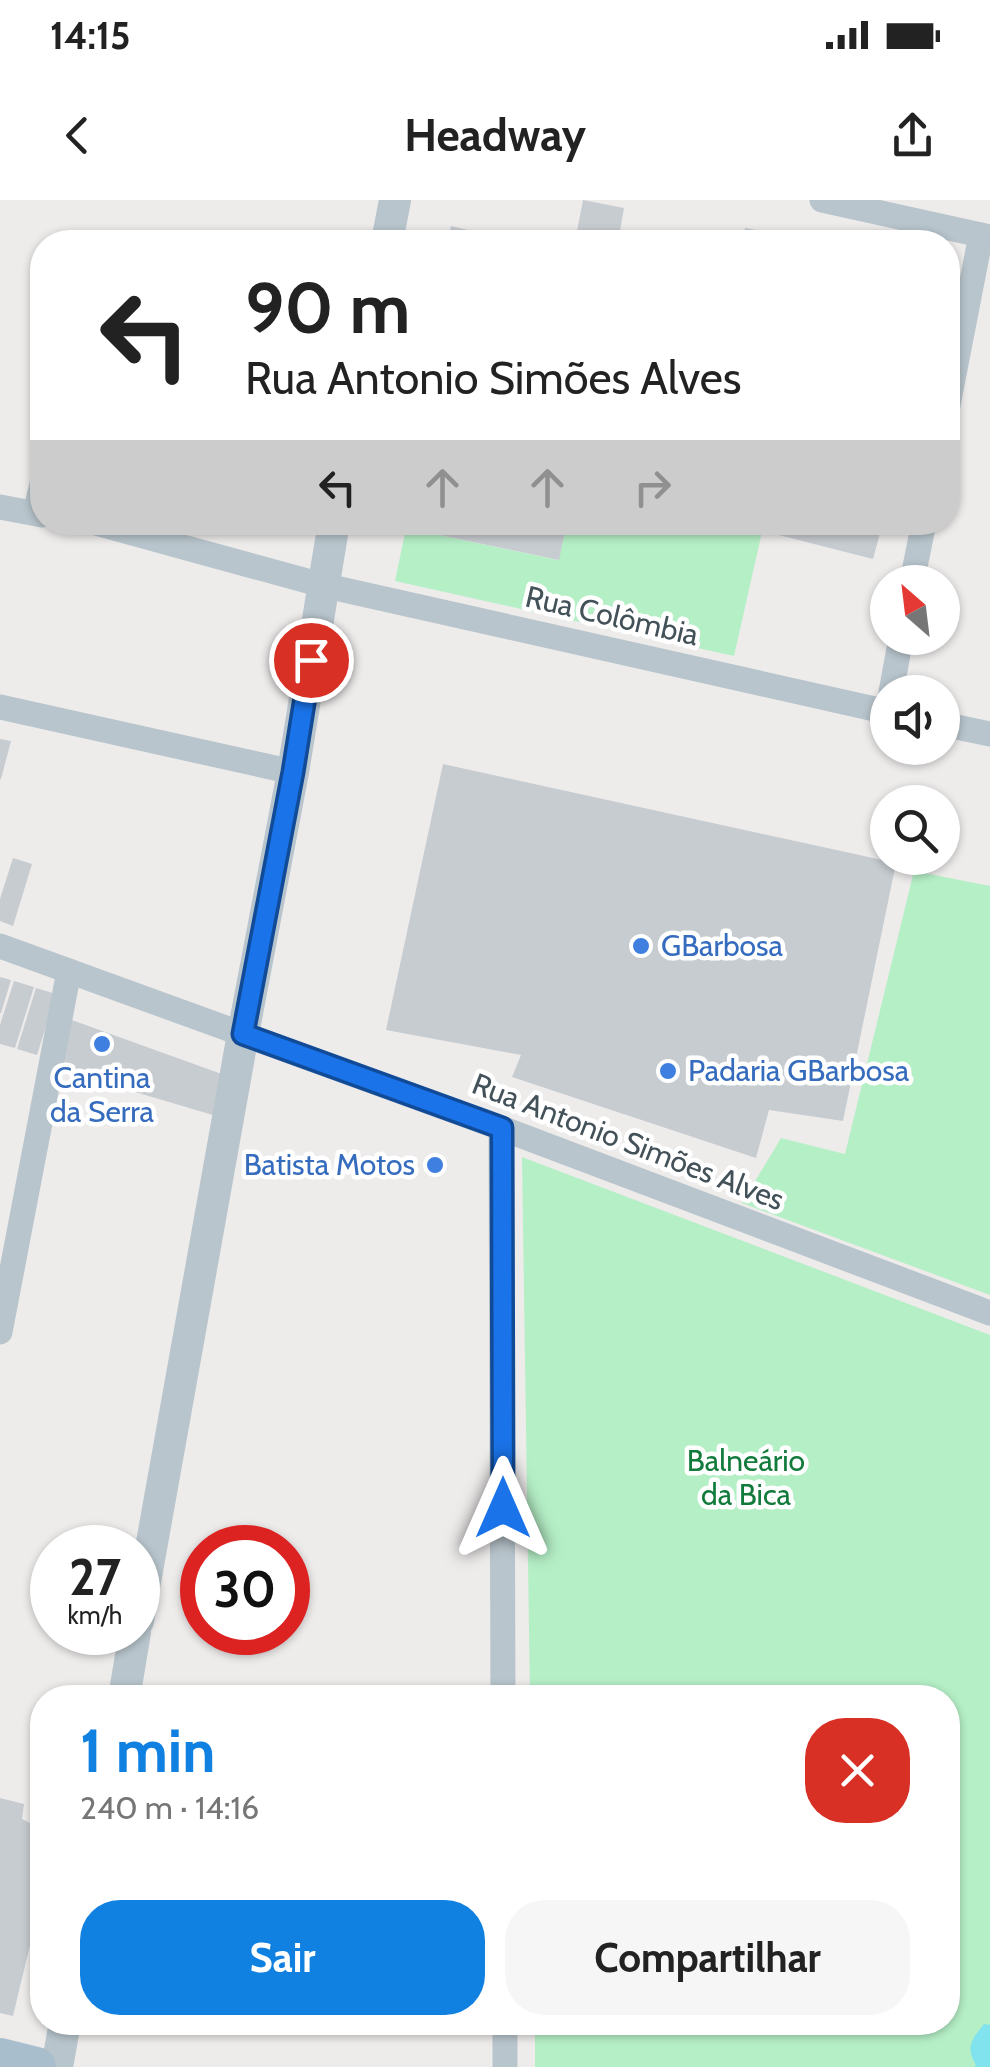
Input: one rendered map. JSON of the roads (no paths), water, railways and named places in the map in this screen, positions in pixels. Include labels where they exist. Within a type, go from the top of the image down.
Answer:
[{"type":"main road","points":[[0,2058],[36,2067]]},
{"type":"street","points":[[389,230],[395,200]]},
{"type":"street","points":[[822,200],[959,230]]},
{"type":"street","points":[[960,230],[986,236],[960,352]]},
{"type":"street","points":[[0,507],[30,513]]},
{"type":"street","name":"Rua Colômbia","points":[[139,535],[322,585],[870,706]]},
{"type":"street","points":[[155,1525],[293,772],[332,535]]},
{"type":"street","points":[[915,565],[921,535]]},
{"type":"street","points":[[0,707],[293,772]]},
{"type":"street","points":[[960,728],[990,734]]},
{"type":"street","name":"Rua Antonio Simões Alves","points":[[0,946],[502,1128],[990,1313]]},
{"type":"street","points":[[0,1332],[2,1305],[69,970]]},
{"type":"street","points":[[502,1128],[504,1685]]},
{"type":"street","points":[[126,1685],[131,1655]]},
{"type":"street","points":[[57,2067],[63,2035]]},
{"type":"street","points":[[505,2035],[505,2067]]},
{"type":"water","points":[[984,2024],[990,2025],[990,2067],[974,2067],[971,2043]]},
{"type":"place","name":"GBarbosa","points":[[641,946]]},
{"type":"place","name":"Cantina da Serra","points":[[102,1044]]},
{"type":"place","name":"Padaria GBarbosa","points":[[668,1071]]},
{"type":"place","name":"Batista Motos","points":[[435,1165]]},
{"type":"park label","name":"Balneário da Bica","points":[[746,1478]]}]
